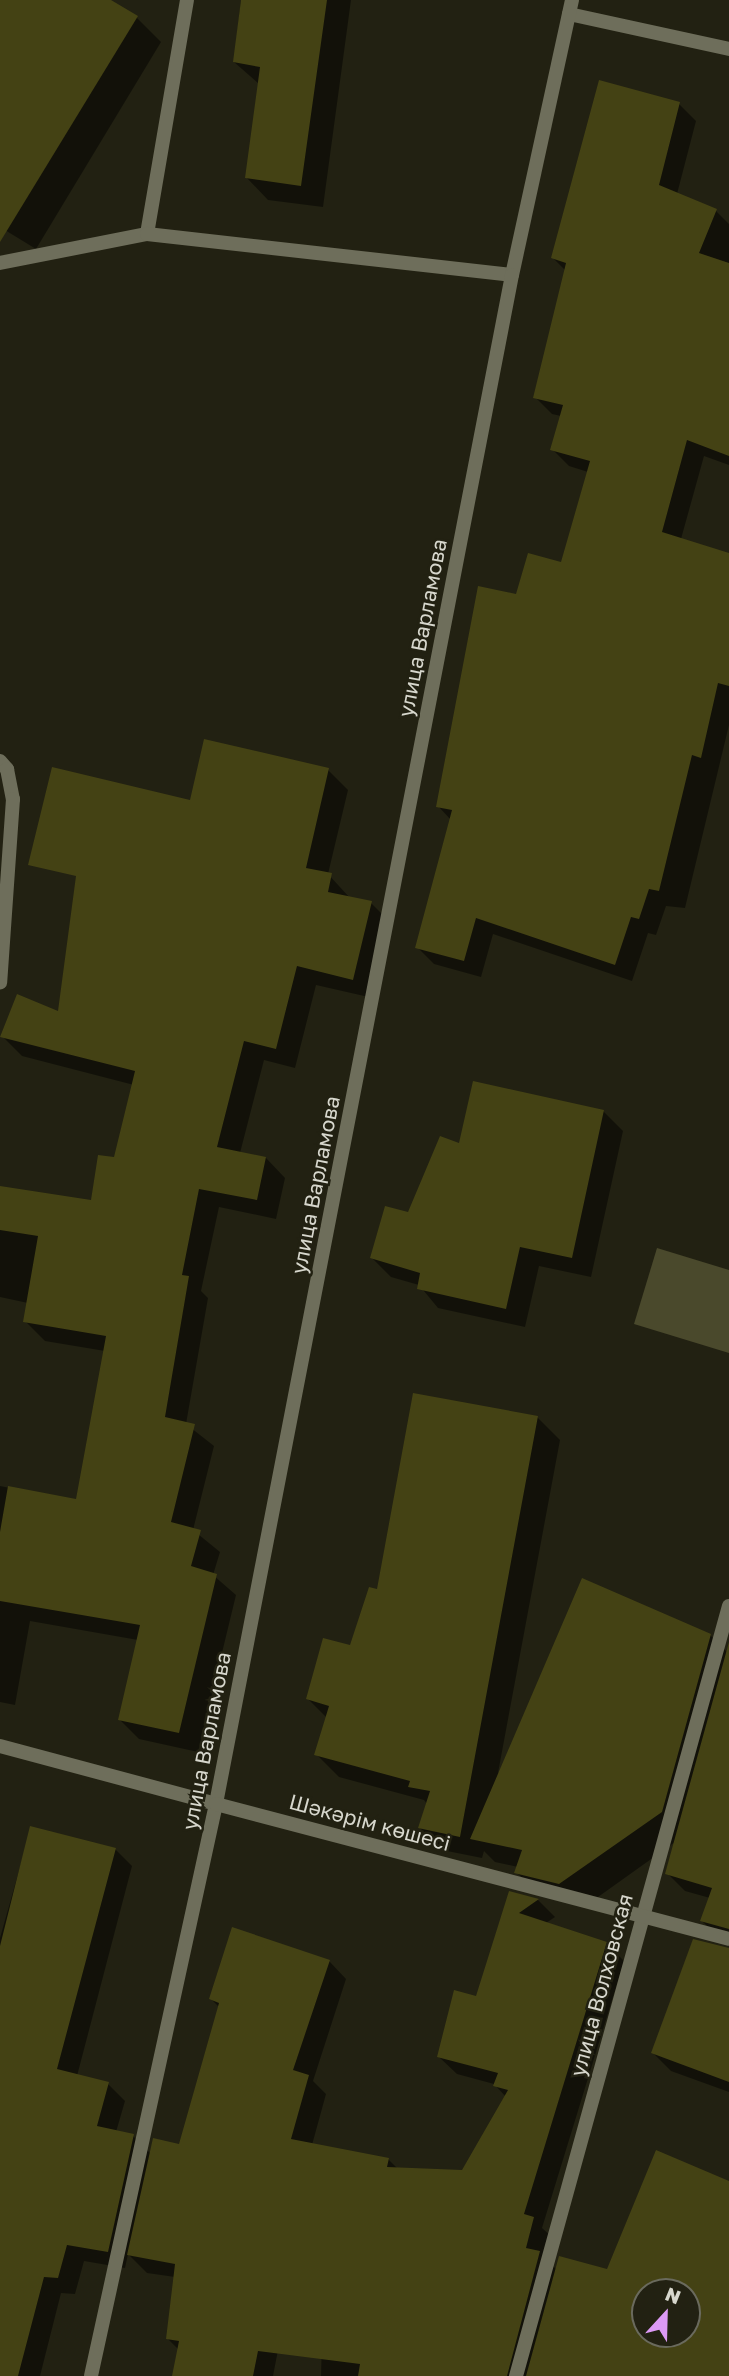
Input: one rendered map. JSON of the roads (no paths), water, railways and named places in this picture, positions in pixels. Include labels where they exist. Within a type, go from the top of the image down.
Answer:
[{"type":"street","points":[[147,234],[187,0]]},
{"type":"street","points":[[570,7],[729,49]]},
{"type":"street","name":"улица Варламова","points":[[91,2376],[216,1804],[512,275],[570,7]]},
{"type":"street","points":[[0,263],[147,234],[512,275]]},
{"type":"street","points":[[0,761],[7,769],[13,799],[0,983]]},
{"type":"street","name":"улица Волховская","points":[[516,2376],[729,1606]]},
{"type":"street","name":"Шәкәрім көшесі","points":[[0,1746],[729,1939]]}]
